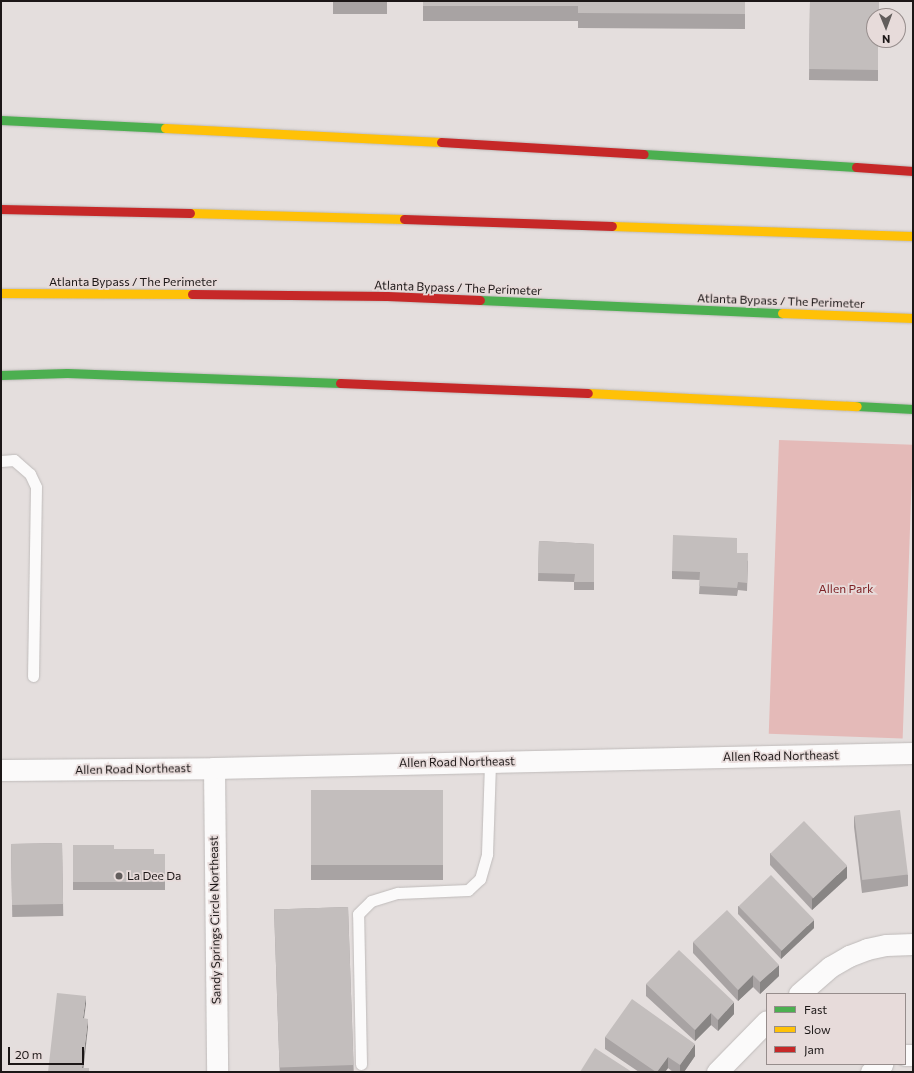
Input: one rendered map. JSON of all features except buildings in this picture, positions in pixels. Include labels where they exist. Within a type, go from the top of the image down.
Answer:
[{"type":"highway","points":[[1,120],[466,143],[913,171]]},
{"type":"highway","points":[[1,209],[256,214],[913,236]]},
{"type":"highway","name":"Atlanta Bypass / The Perimeter","points":[[1,293],[387,296],[913,318]]},
{"type":"highway","points":[[1,375],[67,373],[468,387],[913,410]]},
{"type":"street","name":"Allen Road Northeast","points":[[1,770],[214,768],[913,753]]},
{"type":"street","name":"Sandy Springs Circle Northeast","points":[[214,768],[217,1072]]},
{"type":"street","points":[[800,993],[830,967],[849,956],[867,949],[886,945],[913,944]]},
{"type":"street","points":[[717,1072],[766,1022]]},
{"type":"street","points":[[871,1072],[881,1065]]},
{"type":"lane","points":[[1,461],[14,460],[30,474],[36,487],[33,676]]},
{"type":"lane","points":[[361,1064],[358,914],[371,901],[398,893],[468,890],[480,879],[487,854],[490,762]]},
{"type":"green space","name":"Allen Park","points":[[779,440],[913,445],[903,738],[769,734]]},
{"type":"traffic: fast","points":[[1,120],[165,128]]},
{"type":"traffic: fast","points":[[644,154],[856,167]]},
{"type":"traffic: fast","points":[[480,300],[782,313]]},
{"type":"traffic: fast","points":[[1,375],[67,373],[340,383]]},
{"type":"traffic: fast","points":[[857,406],[913,409]]},
{"type":"traffic: slow","points":[[165,128],[441,142]]},
{"type":"traffic: slow","points":[[190,213],[404,219]]},
{"type":"traffic: slow","points":[[612,226],[913,236]]},
{"type":"traffic: slow","points":[[1,293],[192,294]]},
{"type":"traffic: slow","points":[[782,313],[913,318]]},
{"type":"traffic: slow","points":[[588,393],[857,406]]},
{"type":"traffic: jam","points":[[441,142],[644,154]]},
{"type":"traffic: jam","points":[[856,167],[913,171]]},
{"type":"traffic: jam","points":[[1,209],[190,213]]},
{"type":"traffic: jam","points":[[404,219],[612,226]]},
{"type":"traffic: jam","points":[[192,294],[387,296],[480,300]]},
{"type":"traffic: jam","points":[[340,383],[588,393]]},
{"type":"place","name":"La Dee Da","points":[[119,876]]}]
